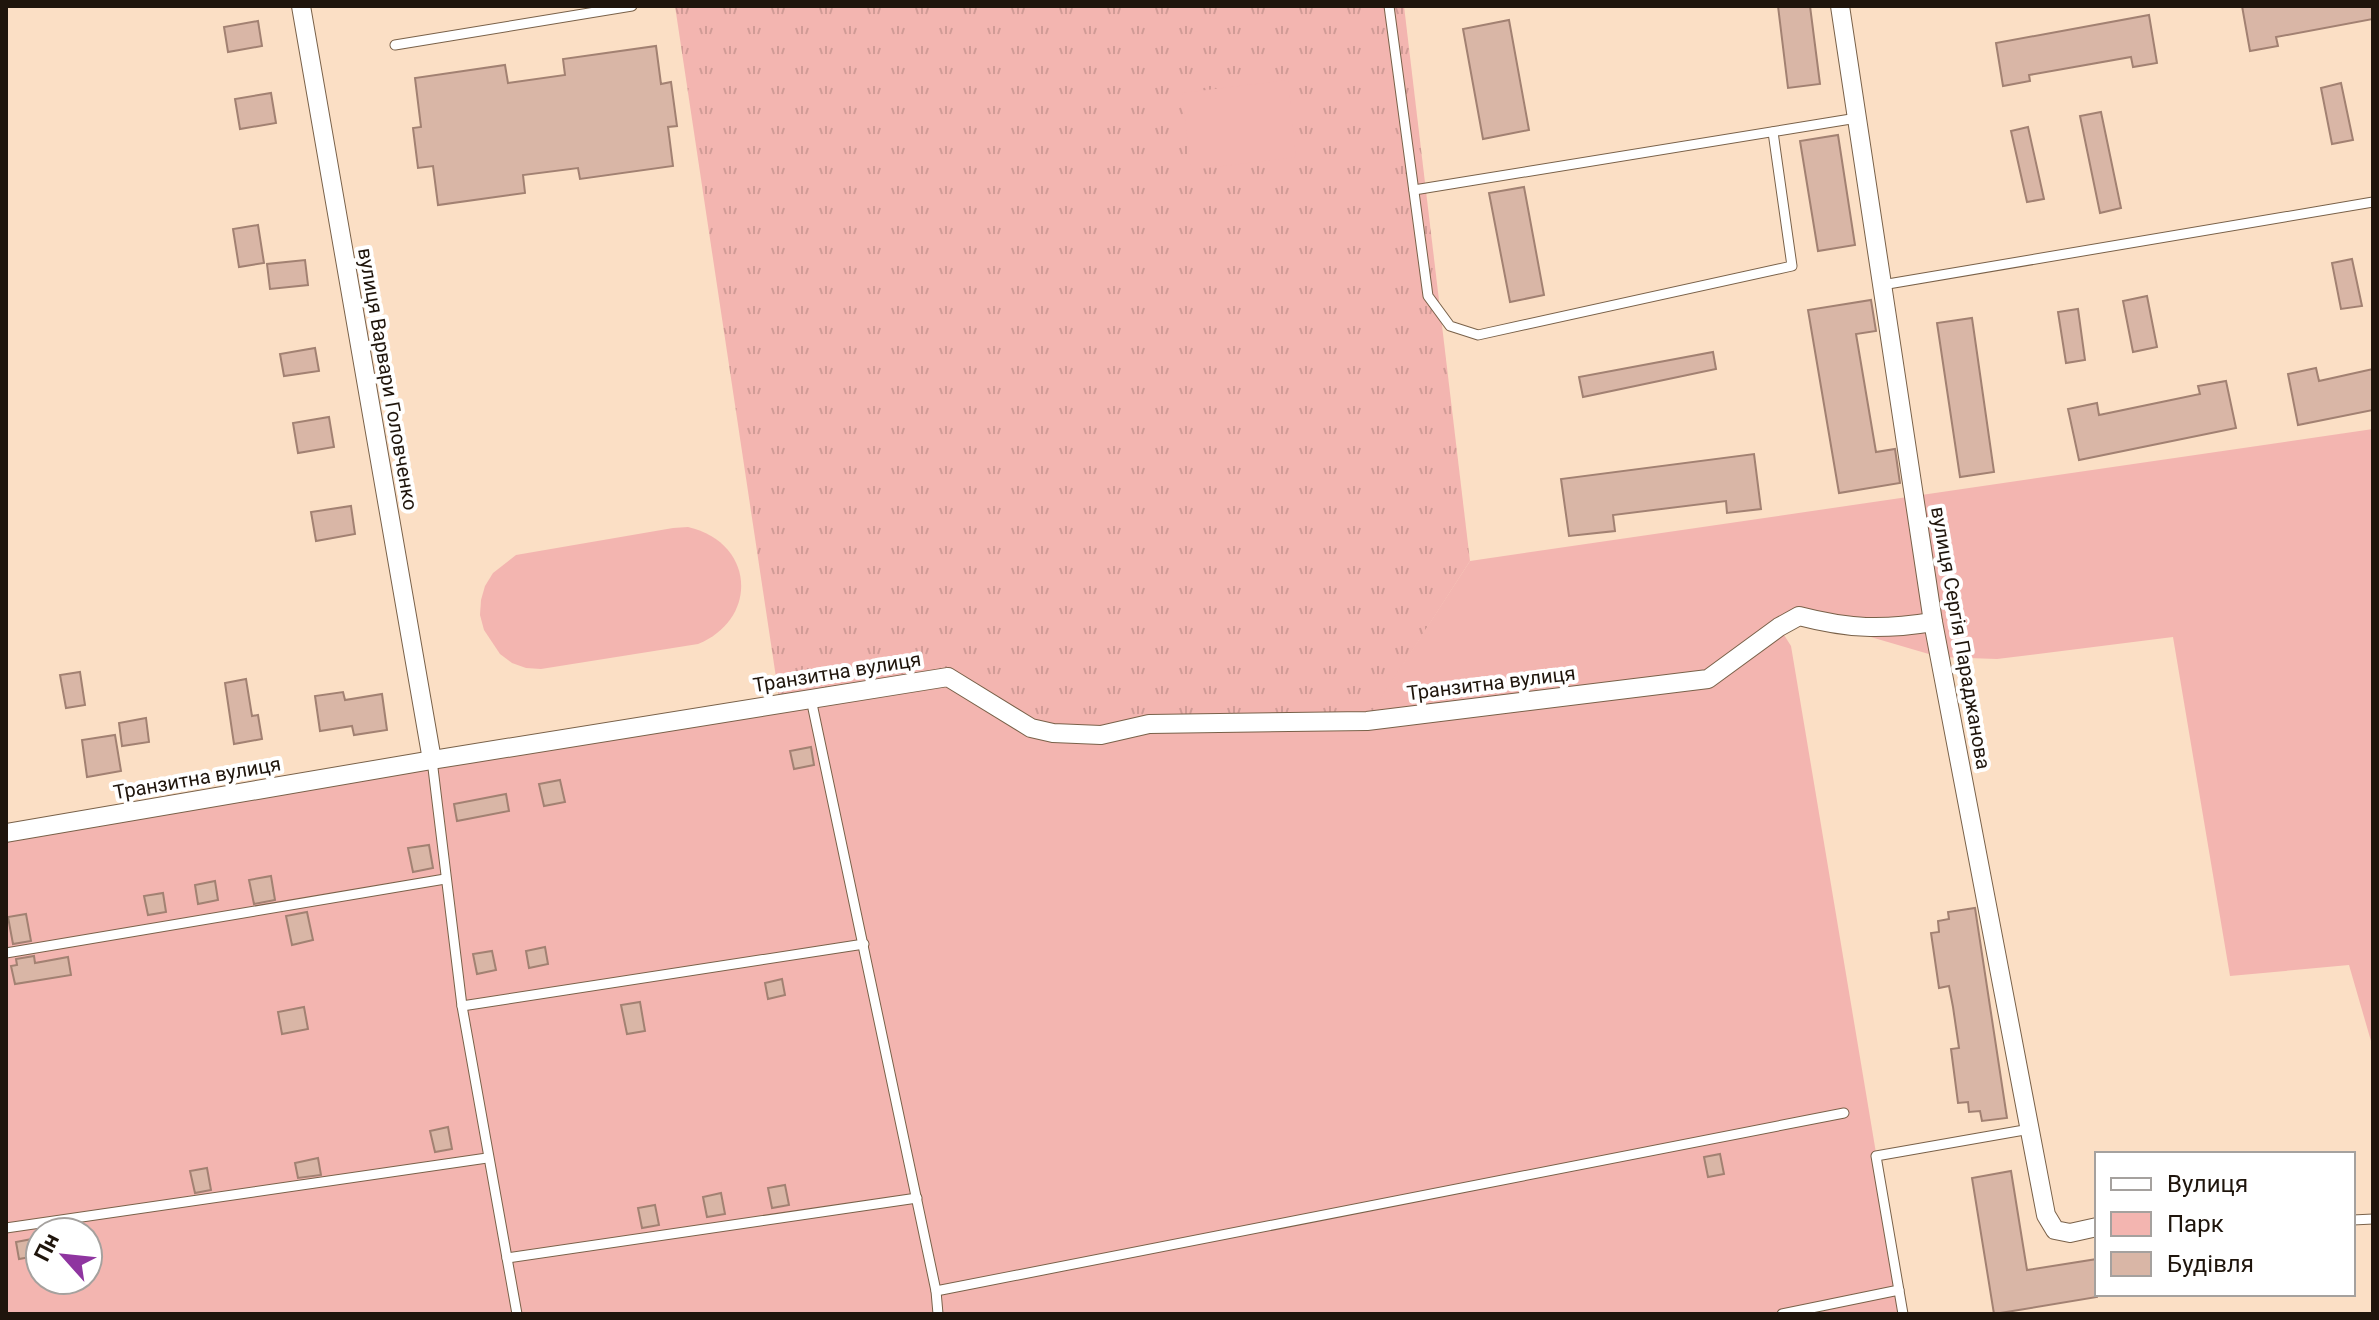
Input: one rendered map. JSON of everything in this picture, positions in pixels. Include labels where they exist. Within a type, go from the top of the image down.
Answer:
[{"type":"street","name":"вулиця Варвари Головченко","points":[[301,6],[432,760]]},
{"type":"street","name":"вулиця Сергія Параджанова","points":[[1840,6],[1933,622],[2046,1215],[2055,1230],[2070,1233],[2095,1227]]},
{"type":"street","name":"Транзитна вулиця","points":[[6,833],[432,760],[948,677],[1031,728],[1053,733],[1101,735],[1149,724],[1367,721],[1708,679],[1799,616],[1831,624],[1889,629],[1933,622]]},
{"type":"lane","points":[[395,45],[632,6]]},
{"type":"lane","points":[[1389,6],[1428,296],[1450,326],[1478,335],[1792,266],[1773,132]]},
{"type":"lane","points":[[1414,190],[1857,118]]},
{"type":"lane","points":[[1882,285],[2373,202]]},
{"type":"lane","points":[[811,698],[917,1198],[938,1314]]},
{"type":"lane","points":[[432,760],[462,1006],[517,1314]]},
{"type":"lane","points":[[6,953],[445,879]]},
{"type":"lane","points":[[462,1006],[864,944]]},
{"type":"lane","points":[[936,1291],[1844,1113]]},
{"type":"lane","points":[[1903,1314],[1876,1156],[2031,1128]]},
{"type":"lane","points":[[6,1228],[487,1158]]},
{"type":"lane","points":[[507,1258],[917,1198]]},
{"type":"lane","points":[[1782,1314],[1899,1290]]},
{"type":"green space","points":[[675,6],[1404,6],[1470,561],[1367,721],[1101,735],[780,704]]},
{"type":"green space","points":[[1288,80],[1296,157],[1191,170],[1182,93]]},
{"type":"green space","points":[[2373,429],[2373,1048],[2349,965],[2230,976],[2173,637],[1997,659],[1939,657],[1799,616],[1779,627],[1791,646],[1903,1314],[6,1314],[6,833],[948,677],[1031,728],[1366,721],[1470,561]]},
{"type":"green space","points":[[688,527],[710,535],[726,548],[737,564],[741,581],[739,600],[732,617],[718,632],[698,644],[541,669],[512,663],[500,654],[484,630],[480,615],[485,586],[493,573],[516,555]]},
{"type":"building","points":[[1778,6],[1810,6],[1820,84],[1788,88]]},
{"type":"building","points":[[2242,6],[2373,6],[2373,19],[2276,37],[2278,46],[2250,51]]},
{"type":"building","points":[[2149,15],[2157,63],[2133,67],[2131,57],[2029,75],[2030,81],[2003,86],[1996,43]]},
{"type":"building","points":[[1509,20],[1529,130],[1483,139],[1463,29]]},
{"type":"building","points":[[258,21],[262,46],[228,52],[224,27]]},
{"type":"building","points":[[656,46],[661,84],[671,82],[677,126],[668,127],[673,166],[580,179],[578,168],[523,175],[525,193],[438,205],[433,166],[418,168],[413,128],[421,127],[415,78],[505,65],[508,83],[565,75],[563,59]]},
{"type":"building","points":[[2341,83],[2353,140],[2332,144],[2321,88]]},
{"type":"building","points":[[271,93],[276,123],[240,129],[235,99]]},
{"type":"building","points":[[2101,112],[2121,208],[2100,213],[2080,116]]},
{"type":"building","points":[[2028,127],[2044,199],[2027,202],[2011,131]]},
{"type":"building","points":[[1838,135],[1855,245],[1818,251],[1800,141]]},
{"type":"building","points":[[1524,187],[1544,295],[1510,302],[1489,193]]},
{"type":"building","points":[[258,225],[264,263],[239,267],[233,229]]},
{"type":"building","points":[[2352,259],[2362,306],[2341,309],[2332,263]]},
{"type":"building","points":[[305,260],[308,285],[270,289],[267,264]]},
{"type":"building","points":[[2147,296],[2157,347],[2133,352],[2123,301]]},
{"type":"building","points":[[1871,300],[1876,331],[1856,334],[1876,452],[1895,449],[1900,483],[1839,493],[1808,310]]},
{"type":"building","points":[[2078,309],[2085,360],[2066,363],[2058,312]]},
{"type":"building","points":[[1972,318],[1994,472],[1960,477],[1937,323]]},
{"type":"building","points":[[315,348],[319,371],[284,376],[280,354]]},
{"type":"building","points":[[1713,352],[1716,369],[1583,397],[1579,377]]},
{"type":"building","points":[[2316,368],[2319,381],[2373,369],[2373,410],[2298,425],[2288,374]]},
{"type":"building","points":[[2226,381],[2236,428],[2079,460],[2068,409],[2097,403],[2099,415],[2200,394],[2198,386]]},
{"type":"building","points":[[329,417],[334,447],[298,453],[293,423]]},
{"type":"building","points":[[1754,454],[1761,509],[1727,513],[1726,501],[1613,515],[1615,531],[1569,536],[1561,479]]},
{"type":"building","points":[[351,506],[355,534],[316,541],[311,512]]},
{"type":"building","points":[[80,672],[85,705],[66,708],[60,675]]},
{"type":"building","points":[[246,679],[252,716],[258,715],[262,739],[234,744],[225,683]]},
{"type":"building","points":[[343,692],[345,700],[382,694],[387,730],[354,735],[352,726],[320,731],[315,696]]},
{"type":"building","points":[[146,718],[149,742],[122,746],[119,723]]},
{"type":"building","points":[[115,735],[121,771],[87,777],[82,740]]},
{"type":"building","points":[[811,747],[814,765],[794,769],[790,751]]},
{"type":"building","points":[[560,780],[565,802],[544,806],[539,784]]},
{"type":"building","points":[[506,794],[509,811],[457,821],[454,804]]},
{"type":"building","points":[[429,845],[433,868],[413,872],[408,848]]},
{"type":"building","points":[[271,876],[275,900],[254,904],[249,880]]},
{"type":"building","points":[[215,881],[218,900],[198,904],[195,885]]},
{"type":"building","points":[[163,893],[166,912],[148,915],[144,896]]},
{"type":"building","points":[[1975,908],[2007,1118],[1982,1121],[1980,1111],[1969,1112],[1968,1102],[1958,1103],[1951,1049],[1959,1048],[1953,1007],[1949,986],[1939,988],[1931,933],[1939,932],[1938,921],[1949,919],[1948,912]]},
{"type":"building","points":[[307,912],[313,940],[292,945],[286,916]]},
{"type":"building","points":[[26,914],[31,941],[13,944],[8,917]]},
{"type":"building","points":[[545,947],[548,964],[529,968],[526,951]]},
{"type":"building","points":[[492,951],[496,970],[477,974],[473,954]]},
{"type":"building","points":[[34,956],[35,963],[68,957],[71,975],[15,984],[11,966],[17,965],[16,959]]},
{"type":"building","points":[[782,979],[785,995],[768,999],[765,983]]},
{"type":"building","points":[[640,1002],[645,1031],[627,1034],[621,1005]]},
{"type":"building","points":[[304,1007],[308,1029],[282,1034],[278,1012]]},
{"type":"building","points":[[448,1127],[452,1149],[435,1152],[430,1131]]},
{"type":"building","points":[[1720,1154],[1724,1174],[1708,1177],[1704,1157]]},
{"type":"building","points":[[318,1158],[321,1175],[298,1178],[295,1163]]},
{"type":"building","points":[[207,1168],[211,1190],[195,1193],[190,1171]]},
{"type":"building","points":[[2011,1171],[2027,1270],[2095,1259],[2097,1297],[1994,1314],[1972,1178]]},
{"type":"building","points":[[785,1185],[789,1205],[772,1208],[768,1188]]},
{"type":"building","points":[[721,1193],[725,1214],[707,1217],[703,1197]]},
{"type":"building","points":[[655,1205],[659,1225],[642,1228],[638,1208]]},
{"type":"building","points":[[24,1240],[24,1258],[19,1259],[16,1242]]}]
